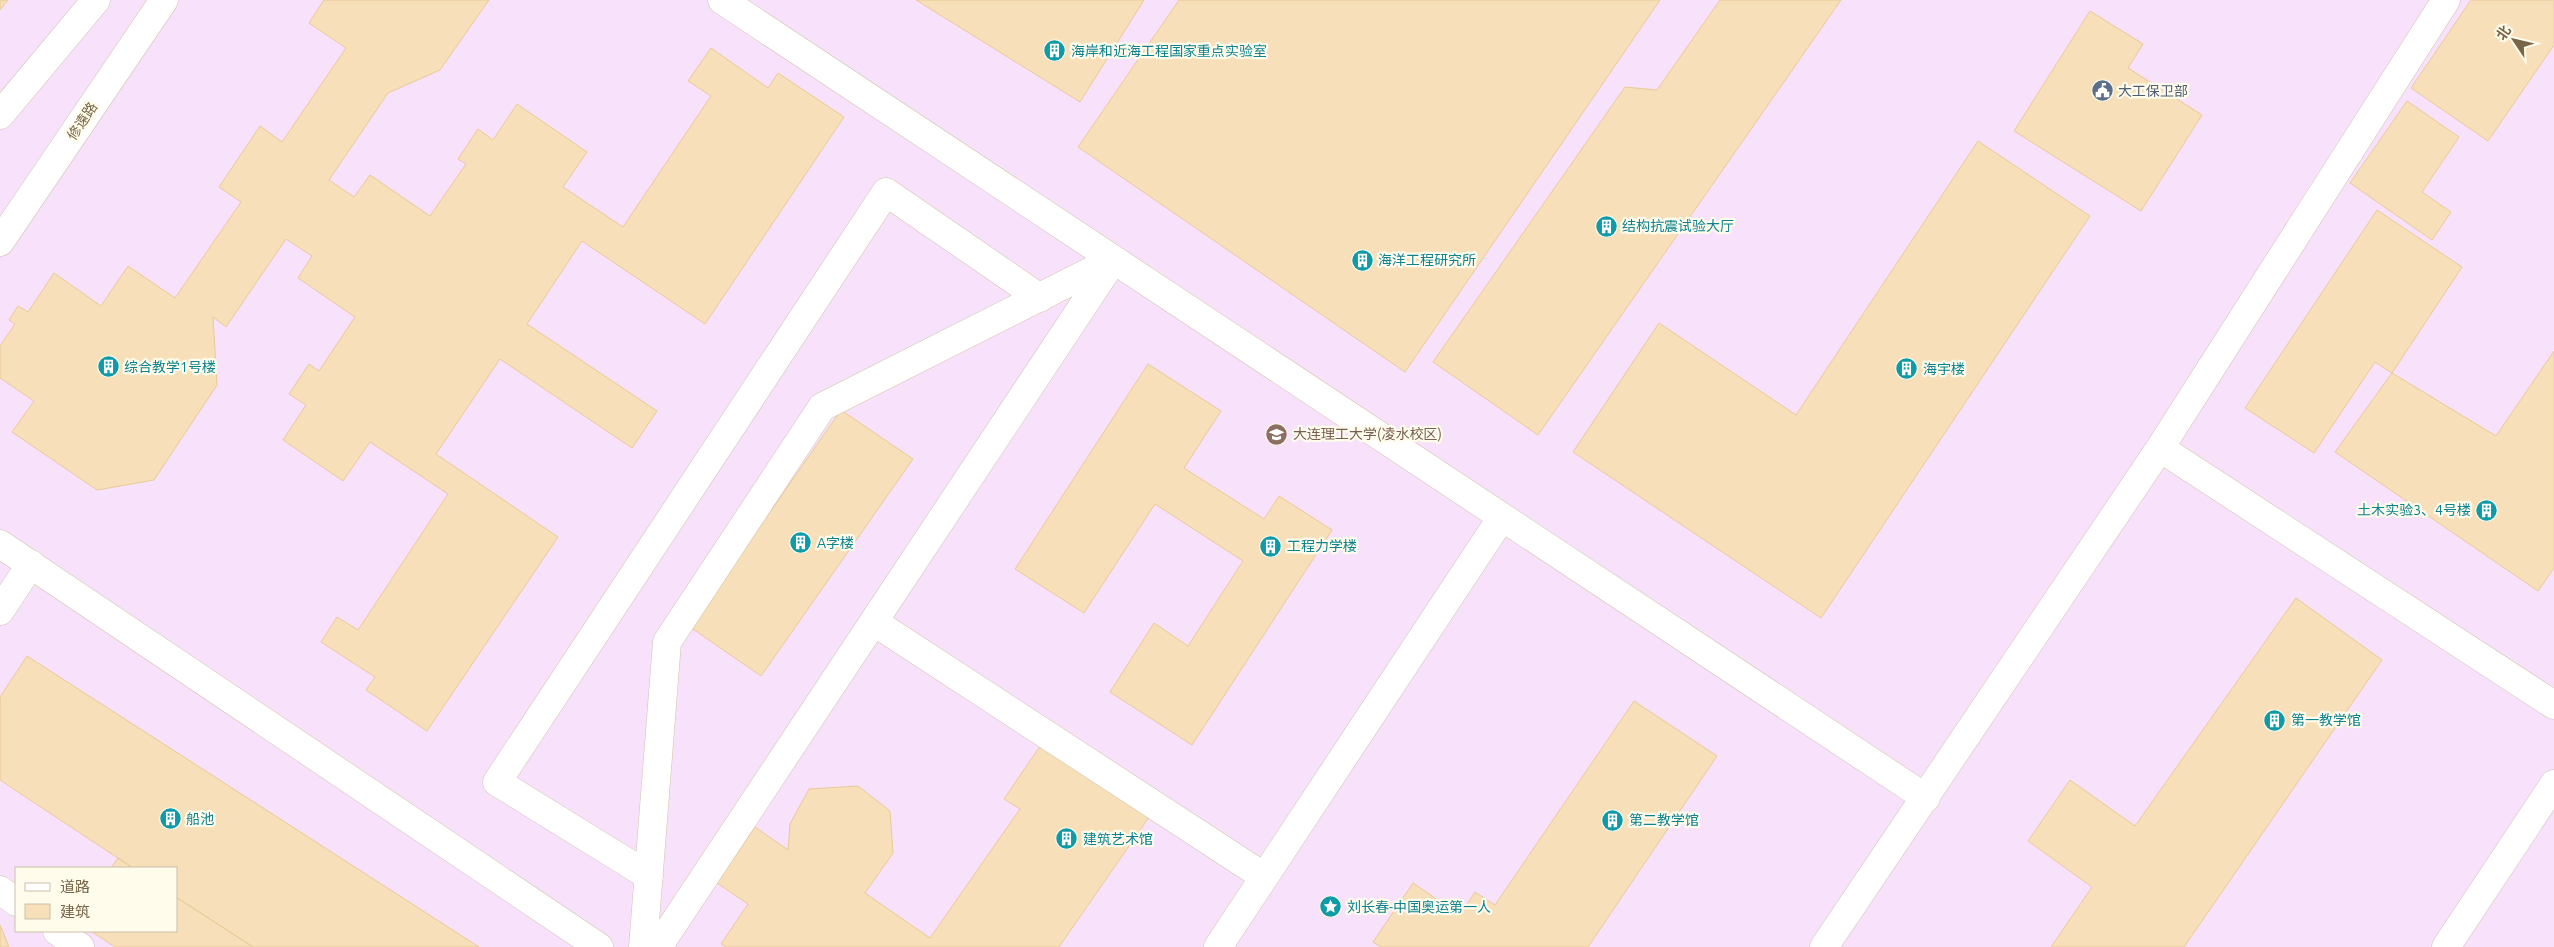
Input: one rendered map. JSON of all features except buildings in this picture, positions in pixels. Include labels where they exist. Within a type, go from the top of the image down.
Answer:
[{"type":"street","points":[[0,115],[96,0]]},
{"type":"street","name":"修遠路","points":[[0,242],[164,0]]},
{"type":"street","points":[[722,0],[751,8],[1113,260],[1926,798]]},
{"type":"street","points":[[1824,947],[2160,448],[2446,0]]},
{"type":"street","points":[[648,876],[497,782],[886,192],[1040,298]]},
{"type":"street","points":[[642,947],[667,642],[822,408],[1113,260]]},
{"type":"street","points":[[658,947],[1113,260]]},
{"type":"street","points":[[2160,448],[2554,705]]},
{"type":"street","points":[[1218,947],[1263,876],[1502,517]]},
{"type":"street","points":[[0,544],[600,947]]},
{"type":"street","points":[[0,610],[31,564]]},
{"type":"street","points":[[874,622],[1263,876]]},
{"type":"street","points":[[2446,947],[2554,784]]},
{"type":"street","points":[[0,890],[15,901]]},
{"type":"street","points":[[58,932],[80,947]]},
{"type":"shaded area","name":"大连理工大学(凌水校区)","points":[[0,0],[2554,0],[2554,947],[0,947]]},
{"type":"place","name":"海岸和近海工程国家重点实验室","points":[[1055,51]]},
{"type":"place","name":"大工保卫部","points":[[2102,91]]},
{"type":"place","name":"结构抗震试验大厅","points":[[1606,226]]},
{"type":"place","name":"海洋工程研究所","points":[[1362,260]]},
{"type":"place","name":"综合教学1号楼","points":[[108,367]]},
{"type":"place","name":"海宇楼","points":[[1907,369]]},
{"type":"place","name":"大连理工大学(凌水校区)","points":[[1277,434]]},
{"type":"place","name":"土木实验3、4号楼","points":[[2487,510]]},
{"type":"place","name":"A字楼","points":[[801,543]]},
{"type":"place","name":"工程力学楼","points":[[1271,546]]},
{"type":"place","name":"第一教学馆","points":[[2275,720]]},
{"type":"place","name":"船池","points":[[170,819]]},
{"type":"place","name":"第二教学馆","points":[[1613,820]]},
{"type":"place","name":"建筑艺术馆","points":[[1067,839]]},
{"type":"place","name":"刘长春-中国奥运第一人","points":[[1331,907]]}]
